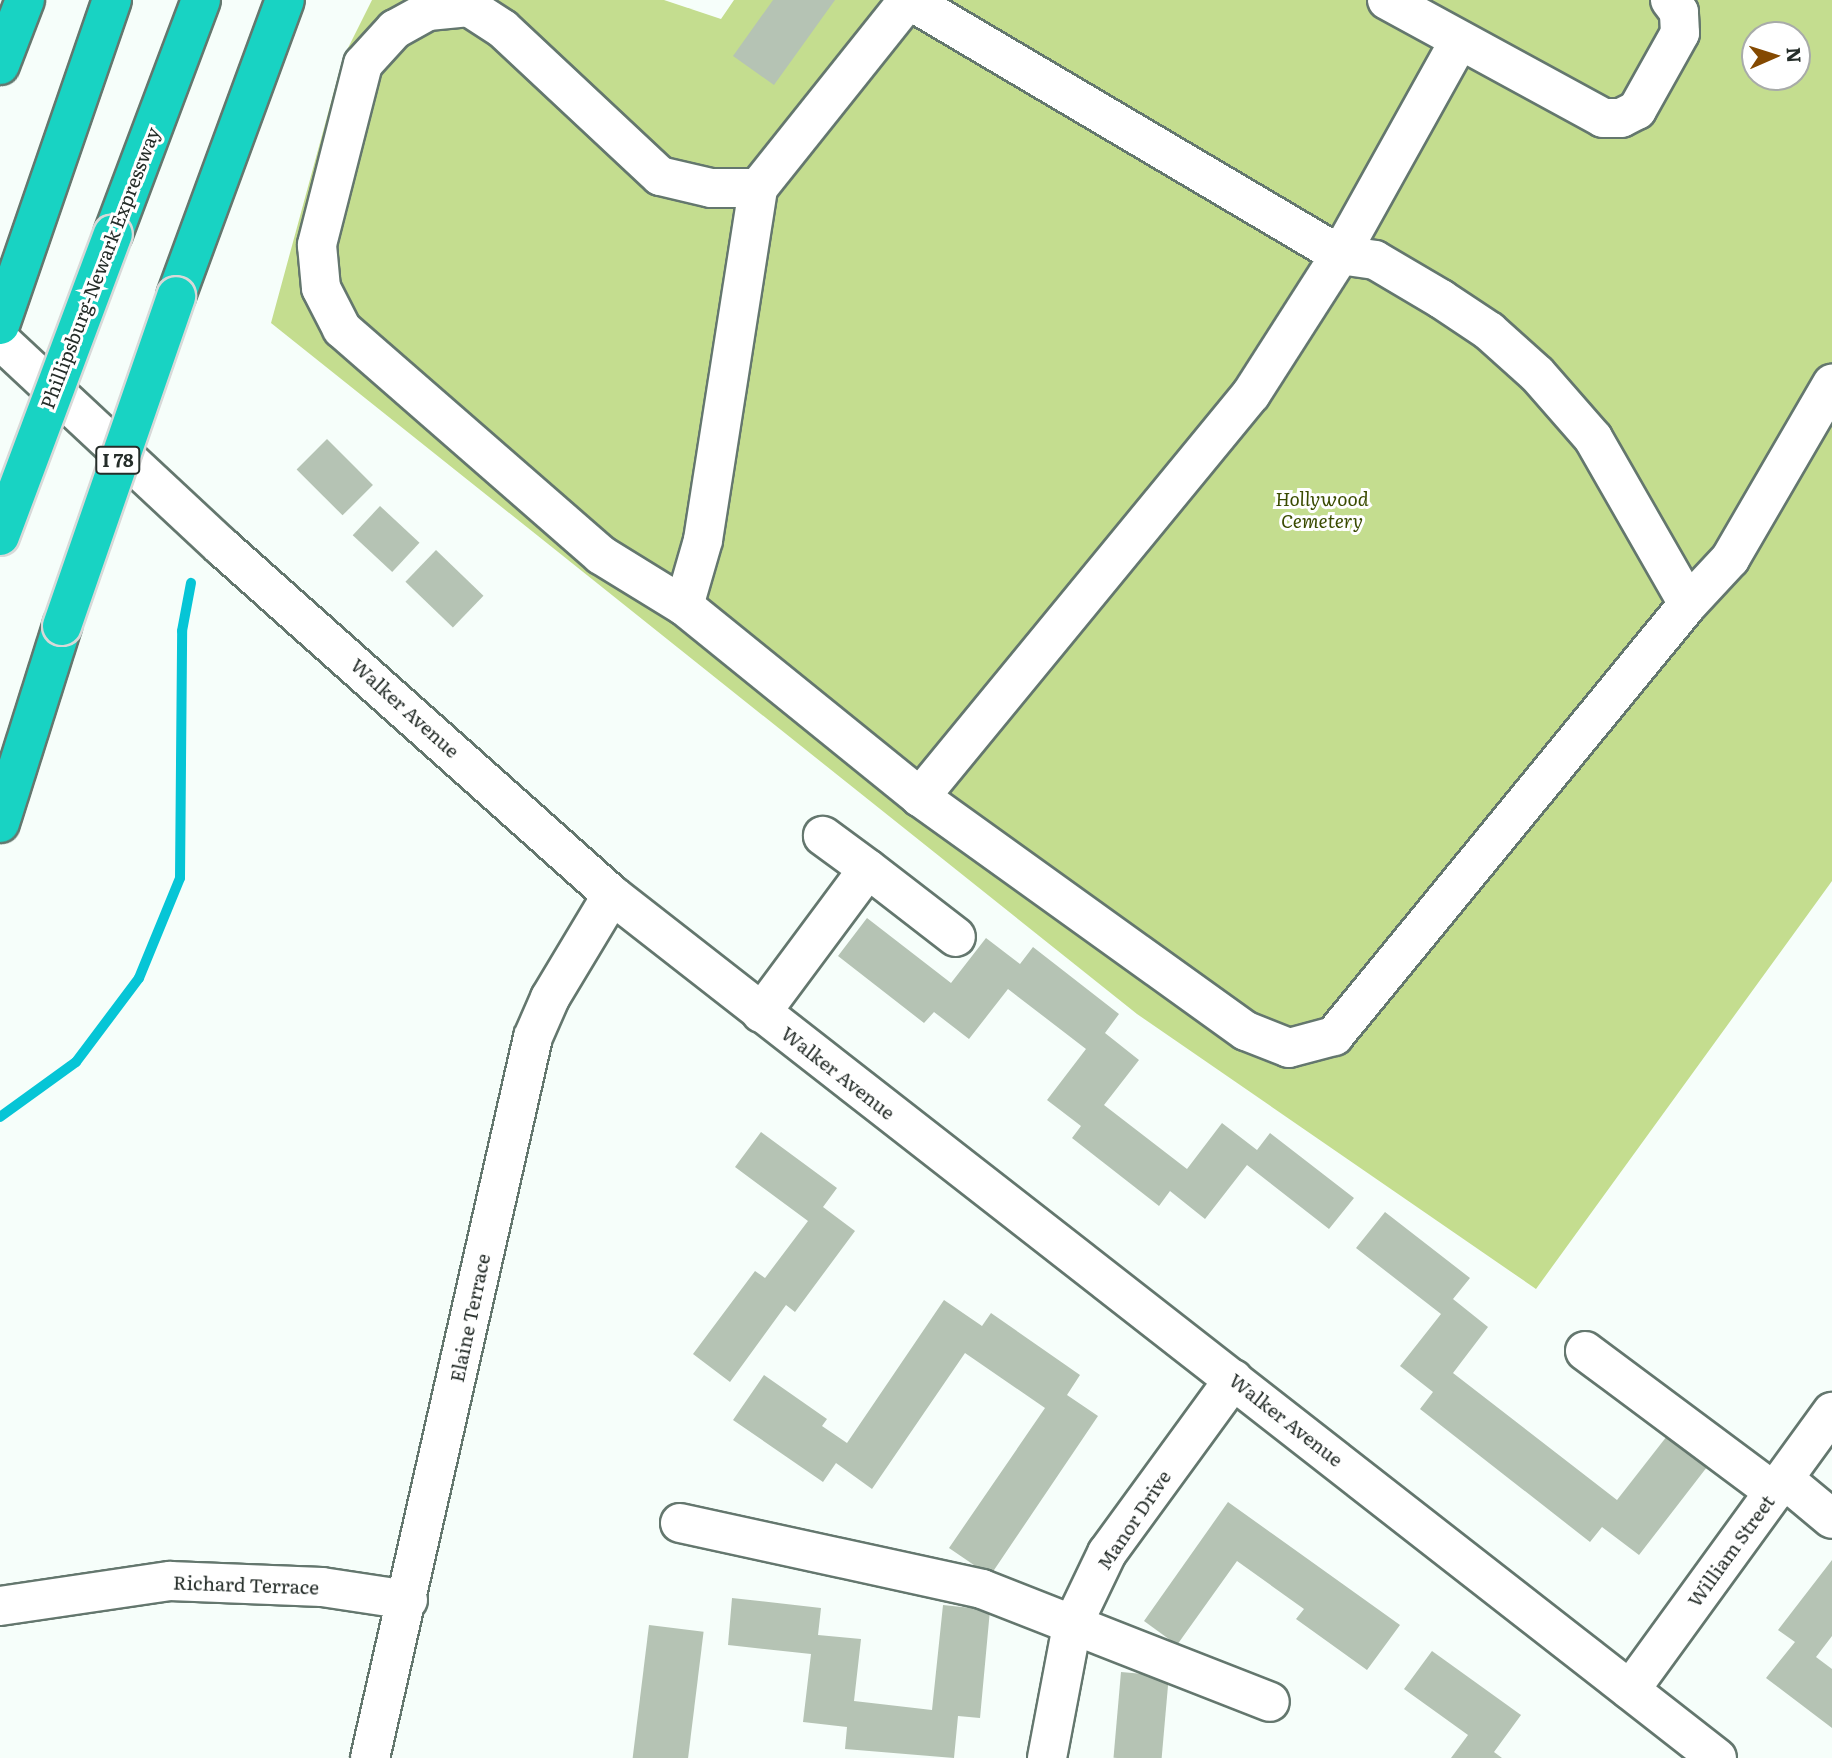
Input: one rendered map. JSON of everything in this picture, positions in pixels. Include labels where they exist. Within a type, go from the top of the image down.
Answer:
[{"type":"highway","points":[[0,65],[25,0]]},
{"type":"highway","points":[[0,325],[112,0]]},
{"type":"highway","name":"Phillipsburg-Newark Expressway","points":[[0,536],[201,0]]},
{"type":"highway","name":"I 78","points":[[0,823],[62,626],[176,296],[285,0]]},
{"type":"street","points":[[684,606],[703,540],[758,188],[908,0],[1340,255],[1375,260],[1489,331],[1537,374],[1593,438],[1688,604]]},
{"type":"street","points":[[1387,0],[1458,43],[1603,118],[1621,118],[1637,110],[1680,33],[1679,12],[1670,0]]},
{"type":"street","points":[[758,188],[711,188],[660,176],[503,29],[470,8],[428,10],[394,29],[363,64],[317,245],[321,288],[342,329],[601,555],[684,606],[920,797],[1246,1031],[1289,1048],[1334,1037],[1688,604],[1730,559],[1832,384]]},
{"type":"street","points":[[920,797],[1251,394],[1340,255],[1458,43]]},
{"type":"street","name":"Walker Avenue","points":[[0,340],[220,546],[612,895],[1717,1758]]},
{"type":"street","points":[[823,836],[956,937]]},
{"type":"street","points":[[761,1013],[868,869]]},
{"type":"street","name":"Elaine Terrace","points":[[370,1758],[408,1600],[533,1037],[550,998],[612,895]]},
{"type":"street","points":[[1585,1351],[1832,1519]]},
{"type":"street","name":"Manor Drive","points":[[1047,1758],[1072,1626],[1107,1553],[1234,1379]]},
{"type":"street","name":"William Street","points":[[1630,1690],[1832,1412]]},
{"type":"street","points":[[680,1523],[982,1588],[1072,1626],[1270,1702]]},
{"type":"street","name":"Richard Terrace","points":[[0,1606],[170,1581],[322,1587],[408,1600]]},
{"type":"green space","name":"Hollywood Cemetery","points":[[372,0],[664,0],[721,19],[734,0],[1832,0],[1832,881],[1536,1289],[1137,1014],[271,323],[343,58]]},
{"type":"building","points":[[773,0],[835,0],[774,85],[733,56]]},
{"type":"building","points":[[327,439],[373,485],[343,515],[297,469]]},
{"type":"building","points":[[380,506],[419,543],[392,572],[353,535]]},
{"type":"building","points":[[436,550],[483,596],[453,627],[405,582]]},
{"type":"building","points":[[867,918],[951,983],[986,938],[1020,964],[1033,947],[1119,1014],[1105,1033],[1139,1060],[1104,1105],[1187,1169],[1222,1123],[1257,1150],[1270,1133],[1354,1198],[1329,1229],[1247,1165],[1205,1219],[1170,1191],[1159,1206],[1072,1138],[1081,1126],[1047,1100],[1086,1049],[1008,989],[969,1039],[934,1012],[924,1023],[838,956]]},
{"type":"building","points":[[761,1132],[837,1188],[823,1207],[855,1231],[795,1312],[786,1305],[730,1382],[693,1354],[755,1271],[765,1278],[808,1221],[735,1167]]},
{"type":"building","points":[[1385,1212],[1470,1278],[1453,1299],[1488,1327],[1453,1373],[1617,1500],[1667,1436],[1707,1467],[1639,1555],[1602,1527],[1590,1542],[1420,1409],[1433,1392],[1400,1366],[1441,1314],[1356,1248]]},
{"type":"building","points":[[944,1300],[982,1326],[991,1313],[1080,1375],[1067,1395],[1098,1416],[990,1576],[949,1548],[1045,1408],[965,1353],[872,1489],[836,1463],[823,1482],[733,1420],[764,1375],[827,1419],[822,1426],[847,1443]]},
{"type":"building","points":[[1228,1502],[1400,1625],[1367,1670],[1296,1619],[1304,1609],[1237,1561],[1177,1645],[1144,1621]]},
{"type":"building","points":[[1832,1560],[1832,1636],[1816,1657],[1832,1669],[1832,1728],[1766,1678],[1795,1642],[1778,1630]]},
{"type":"building","points":[[732,1598],[821,1608],[818,1635],[861,1639],[854,1701],[932,1710],[943,1605],[990,1610],[980,1718],[958,1716],[954,1758],[845,1749],[847,1727],[803,1722],[811,1654],[728,1645]]},
{"type":"building","points":[[649,1625],[704,1632],[688,1758],[633,1758]]},
{"type":"building","points":[[1432,1651],[1521,1715],[1494,1752],[1502,1758],[1451,1758],[1468,1735],[1404,1689]]},
{"type":"building","points":[[1121,1672],[1169,1676],[1162,1758],[1114,1758]]},
{"type":"waterway","points":[[0,1117],[76,1062],[139,978],[180,878],[182,631],[191,583]]}]
